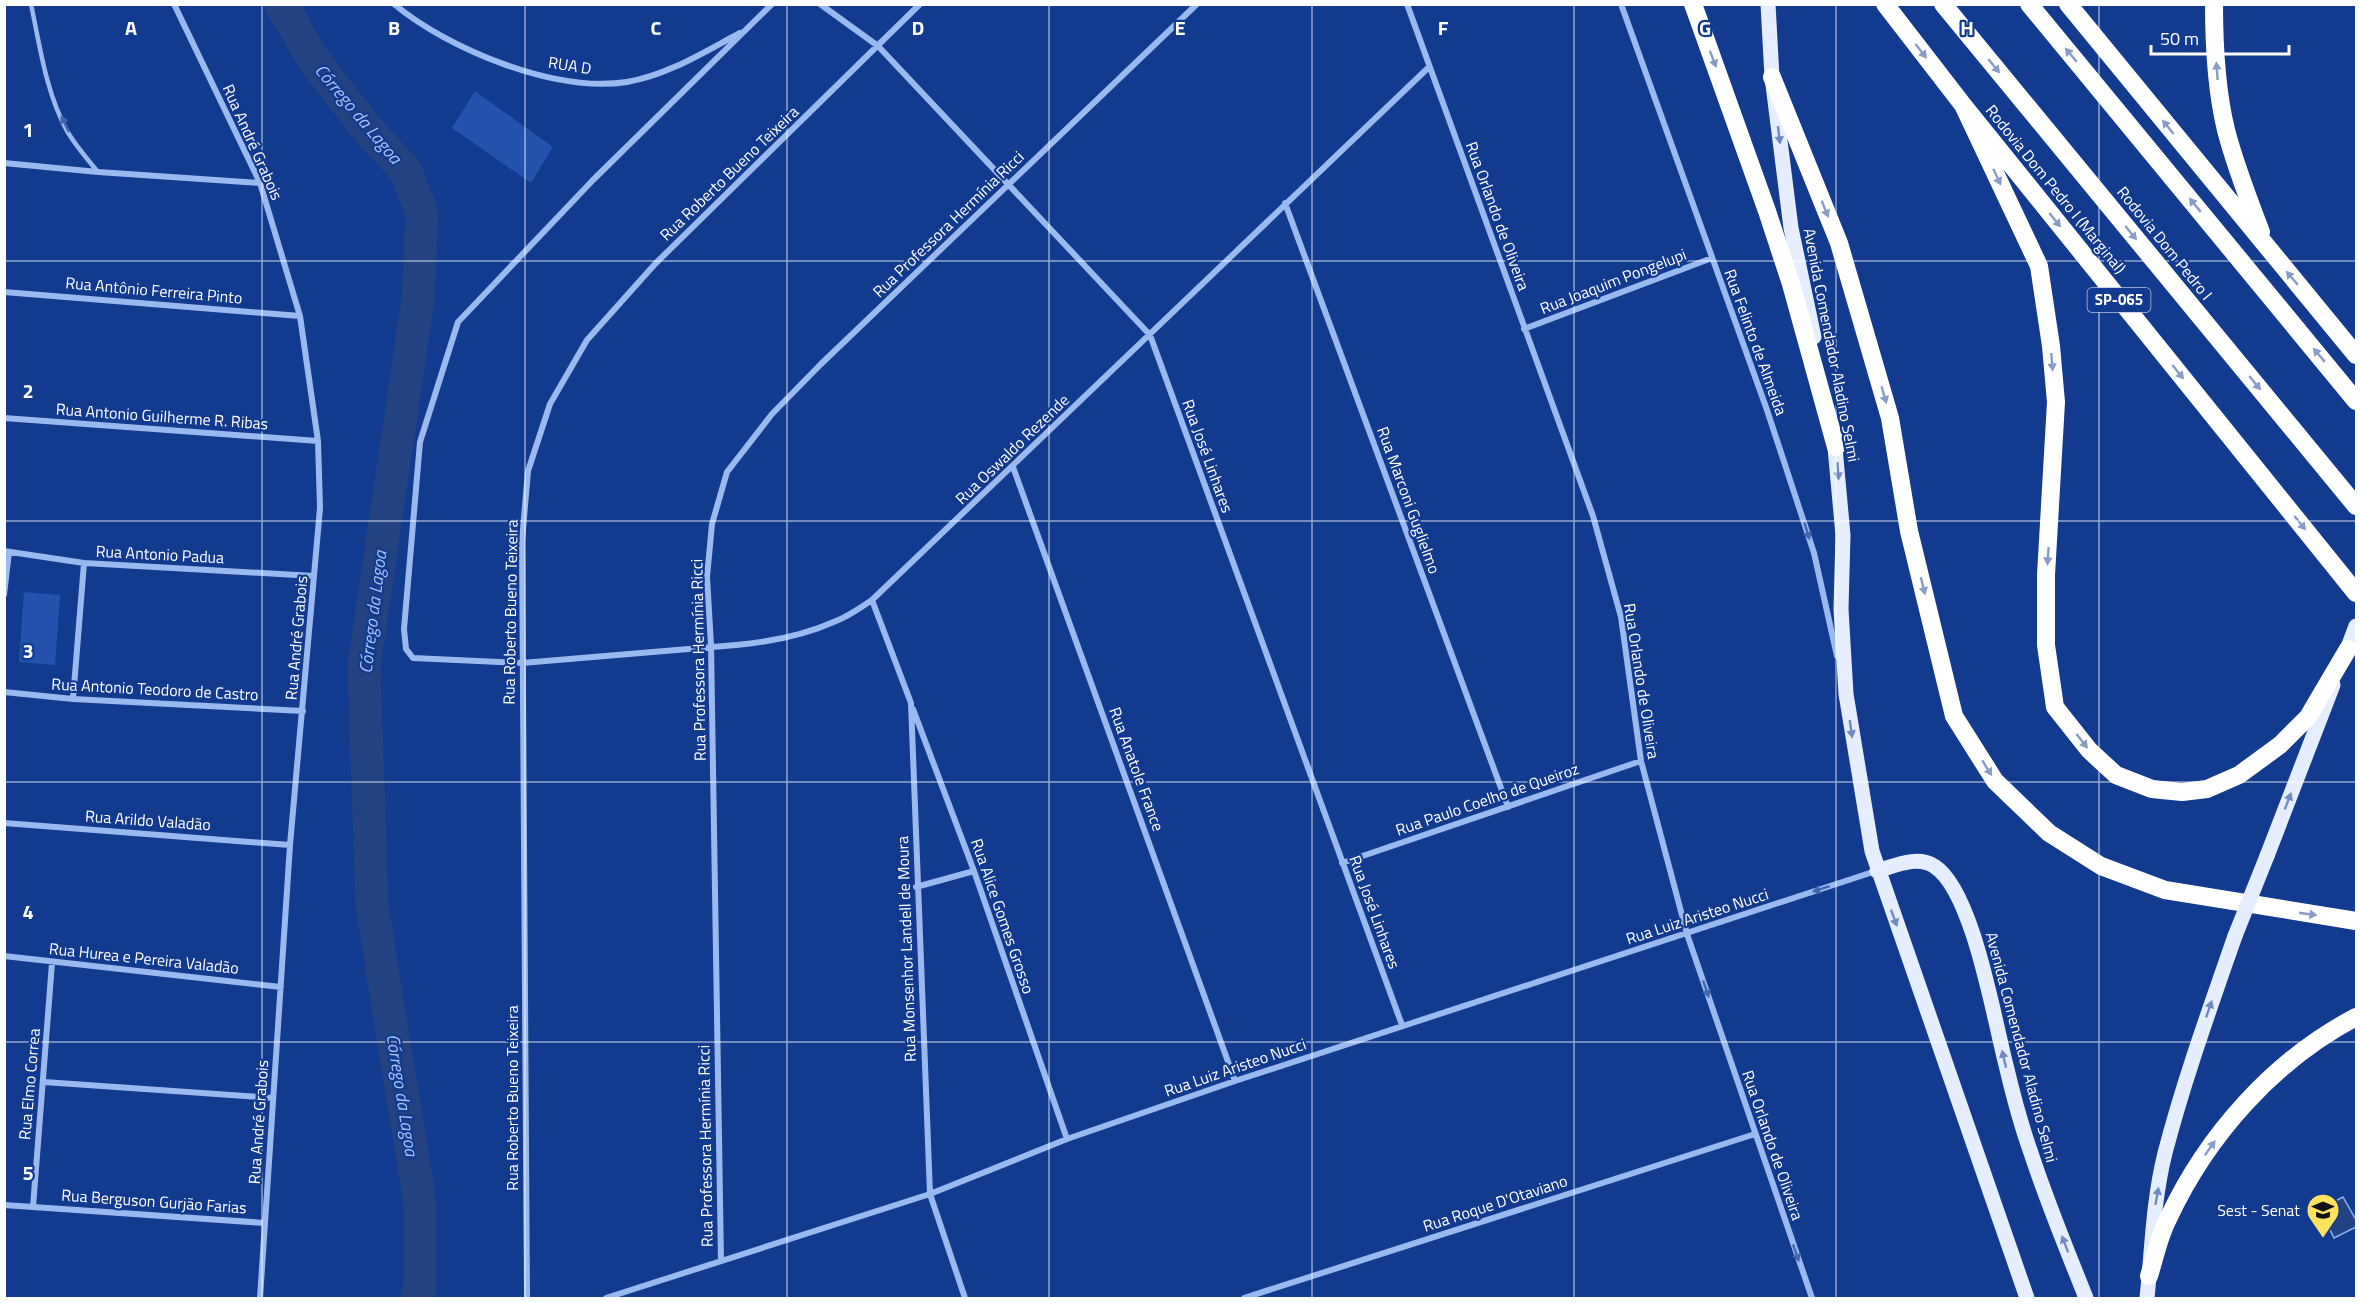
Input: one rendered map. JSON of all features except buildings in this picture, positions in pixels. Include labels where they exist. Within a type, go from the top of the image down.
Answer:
[{"type":"highway","points":[[1693,4],[1791,284],[1836,447]]},
{"type":"highway","name":"Rodovia Dom Pedro I (Marginal)","points":[[1885,4],[1963,105],[2356,593]]},
{"type":"highway","name":"Rodovia Dom Pedro I","points":[[1943,4],[2356,506]]},
{"type":"highway","points":[[2030,4],[2356,401]]},
{"type":"highway","points":[[2068,4],[2356,355]]},
{"type":"highway","points":[[2214,4],[2218,86],[2226,129],[2240,176],[2267,248]]},
{"type":"highway","points":[[1772,77],[1839,243],[1890,418],[1909,531],[1954,716],[1995,780],[2049,833],[2101,866],[2165,890],[2356,921]]},
{"type":"highway","points":[[1963,105],[2039,266],[2051,346],[2056,402],[2046,575],[2046,645],[2055,707],[2089,750],[2116,775],[2152,789],[2182,792],[2207,789],[2239,775],[2287,738],[2308,717],[2349,645]]},
{"type":"highway","points":[[2149,1276],[2166,1221],[2189,1177],[2229,1120],[2293,1058],[2332,1030],[2356,1017]]},
{"type":"main road","name":"Avenida Comendador Aladino Selmi","points":[[1768,4],[1772,77],[1791,228],[1836,447],[1842,535],[1841,609],[1846,694],[1860,786],[1877,871],[1962,1105],[2028,1299]]},
{"type":"main road","points":[[2147,1299],[2154,1212],[2164,1155],[2195,1050],[2235,936],[2356,626]]},
{"type":"main road","name":"Avenida Comendador Aladino Selmi","points":[[1877,871],[1916,861],[1933,865],[1946,877],[1958,897],[1982,964],[2006,1068],[2031,1153],[2086,1299]]},
{"type":"street","name":"Rua André Grabois","points":[[174,4],[260,183],[300,316],[318,441],[320,508],[290,845],[260,1299]]},
{"type":"street","name":"Rua Oswaldo Rezende","points":[[772,4],[593,180],[458,322],[420,442],[404,629],[406,649],[413,658],[522,663],[764,642],[836,621],[872,600],[1429,67]]},
{"type":"street","name":"Rua José Linhares","points":[[820,4],[878,46],[1150,335],[1402,1026]]},
{"type":"street","name":"Rua Roberto Bueno Teixeira","points":[[527,1299],[522,542],[528,471],[550,404],[587,340],[655,264],[920,4]]},
{"type":"street","name":"Rua Professora Hermínia Ricci","points":[[721,1261],[711,645],[707,577],[712,524],[727,472],[772,414],[796,389],[1197,4]]},
{"type":"street","name":"Rua Orlando de Oliveira","points":[[1407,4],[1593,516],[1620,617],[1641,762],[1687,934],[1812,1299]]},
{"type":"street","name":"Rua Felinto de Almeida","points":[[1621,4],[1767,410],[1814,553],[1846,694]]},
{"type":"street","name":"RUA D","points":[[396,5],[431,30],[516,69],[601,84],[628,82],[660,74],[747,30]]},
{"type":"street","points":[[4,163],[260,183]]},
{"type":"street","name":"Rua Marconi Guglielmo","points":[[1285,203],[1508,807]]},
{"type":"street","name":"Rua Joaquim Pongelupi","points":[[1524,329],[1712,258]]},
{"type":"street","name":"Rua Antônio Ferreira Pinto","points":[[4,292],[300,316]]},
{"type":"street","name":"Rua Antonio Guilherme R. Ribas","points":[[4,418],[318,441]]},
{"type":"street","name":"Rua Anatole France","points":[[1013,467],[1235,1080]]},
{"type":"street","points":[[4,595],[7,551]]},
{"type":"street","name":"Rua Antonio Padua","points":[[7,551],[84,563],[314,576]]},
{"type":"street","points":[[73,699],[84,563]]},
{"type":"street","name":"Rua Monsenhor Landell de Moura","points":[[872,600],[910,703],[930,1194],[965,1299]]},
{"type":"street","name":"Rua Antonio Teodoro de Castro","points":[[4,692],[73,699],[303,711]]},
{"type":"street","name":"Rua Alice Gomes Grosso","points":[[910,703],[974,871],[1067,1139]]},
{"type":"street","name":"Rua Paulo Coelho de Queiroz","points":[[1342,863],[1641,762]]},
{"type":"street","name":"Rua Arildo Valadão","points":[[4,823],[290,845]]},
{"type":"street","points":[[916,887],[974,871]]},
{"type":"street","name":"Rua Luiz Aristeo Nucci","points":[[606,1299],[930,1194],[1067,1139],[1235,1080],[1877,871]]},
{"type":"street","name":"Rua Hurea e Pereira Valadão","points":[[4,956],[281,987]]},
{"type":"street","name":"Rua Elmo Correa","points":[[33,1206],[52,963]]},
{"type":"street","points":[[44,1082],[273,1098]]},
{"type":"street","name":"Rua Roque D'Otaviano","points":[[1244,1299],[1755,1134]]},
{"type":"street","name":"Rua Berguson Gurjão Farias","points":[[4,1205],[265,1222]]},
{"type":"lane","points":[[31,4],[49,87],[58,110],[77,147],[98,172]]},
{"type":"shaded area","points":[[475,91],[553,147],[531,183],[452,128]]},
{"type":"shaded area","points":[[24,592],[60,595],[55,665],[19,662]]},
{"type":"shaded area","points":[[2343,1197],[2356,1220],[2356,1227],[2334,1238],[2320,1209]]},
{"type":"waterway","name":"Córrego da Lagoa","points":[[281,4],[313,59],[367,129],[406,171],[422,214],[418,299],[364,666],[372,906],[420,1204],[420,1287],[417,1298]]},
{"type":"place","name":"Sest - Senat","points":[[2323,1239]]}]
